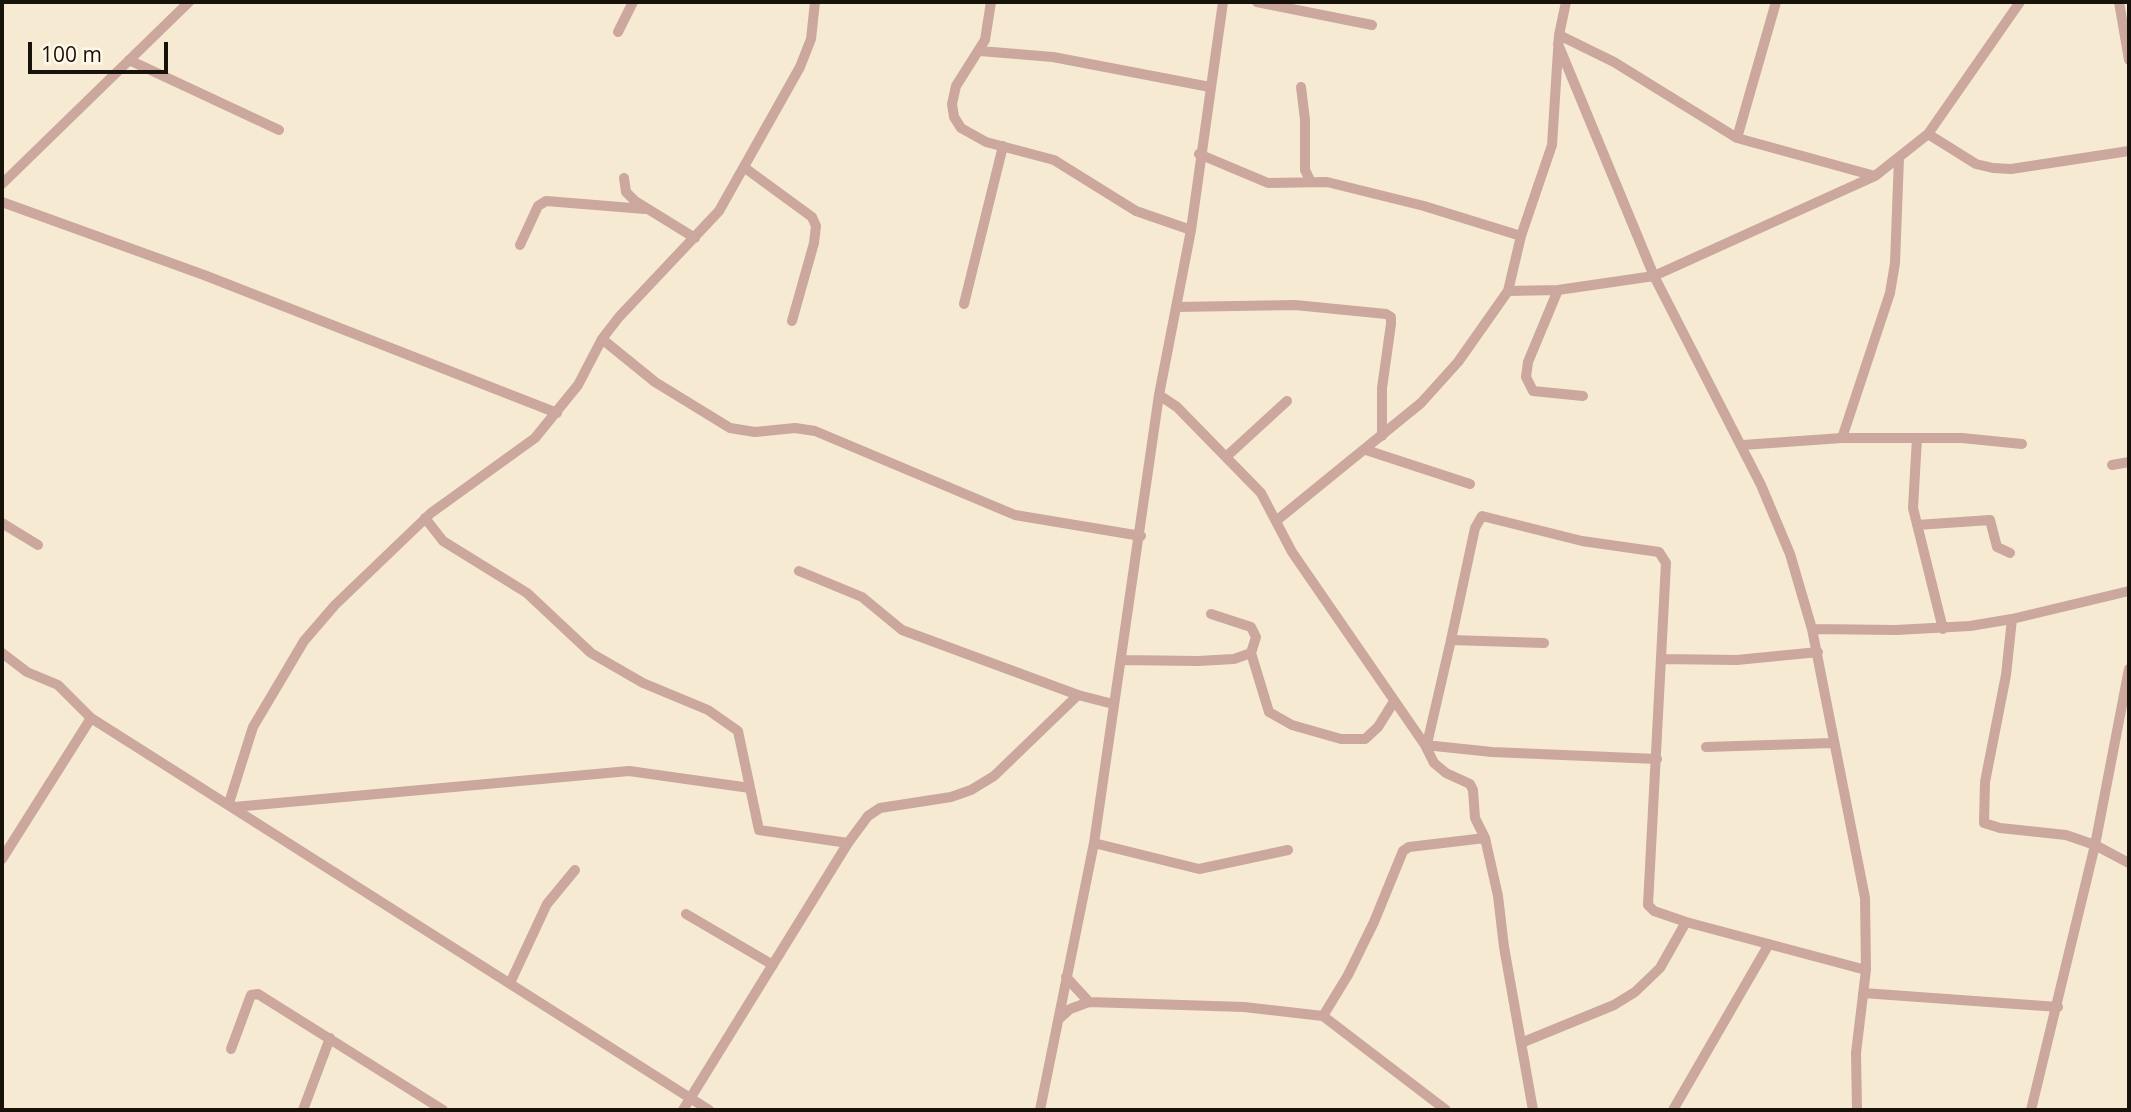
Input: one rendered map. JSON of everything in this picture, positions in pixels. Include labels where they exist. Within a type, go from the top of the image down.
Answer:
[{"type":"street","points":[[2,184],[189,2]]},
{"type":"street","points":[[618,32],[633,2]]},
{"type":"street","points":[[231,805],[253,727],[304,641],[335,606],[425,519],[535,438],[558,413],[619,317],[719,211],[800,67],[811,39],[815,2]]},
{"type":"street","points":[[991,2],[981,51],[956,86],[954,117],[973,137],[1054,160],[1136,211],[1191,230]]},
{"type":"street","points":[[1040,1110],[1094,843],[1113,704],[1123,660],[1159,395],[1191,230],[1199,154],[1223,2]]},
{"type":"street","points":[[1257,2],[1372,25]]},
{"type":"street","points":[[1276,521],[1366,450],[1443,381],[1508,291],[1521,236],[1552,145],[1559,40],[1566,2]]},
{"type":"street","points":[[1737,138],[1776,2]]},
{"type":"street","points":[[1508,291],[1558,290],[1654,276],[1800,207],[1875,176],[1928,134],[2020,2]]},
{"type":"street","points":[[2119,2],[2129,60]]},
{"type":"street","points":[[1559,40],[1614,62],[1737,138],[1875,176]]},
{"type":"street","points":[[1559,40],[1654,276],[1707,384],[1743,445],[1790,554],[1812,629],[1865,898],[1866,970],[1856,1062],[1857,1110]]},
{"type":"street","points":[[981,51],[1053,57],[1210,87]]},
{"type":"street","points":[[129,60],[279,130]]},
{"type":"street","points":[[1301,87],[1305,120],[1305,170],[1311,182]]},
{"type":"street","points":[[1928,134],[1976,164],[1993,168],[2011,169],[2129,152]]},
{"type":"street","points":[[964,304],[1003,146]]},
{"type":"street","points":[[1199,154],[1268,183],[1327,182],[1387,196],[1521,236]]},
{"type":"street","points":[[1842,438],[1890,293],[1895,263],[1899,158]]},
{"type":"street","points":[[745,169],[801,208],[812,217],[816,226],[814,243],[792,321]]},
{"type":"street","points":[[624,178],[626,192],[645,209],[695,238]]},
{"type":"street","points":[[520,245],[538,206],[546,201],[645,209]]},
{"type":"street","points":[[2,202],[216,279],[558,413]]},
{"type":"street","points":[[1558,290],[1528,362],[1526,377],[1533,391],[1583,396]]},
{"type":"street","points":[[1176,307],[1295,305],[1391,317],[1382,388],[1382,436]]},
{"type":"street","points":[[603,339],[655,382],[730,428],[755,432],[795,428],[815,431],[1015,516],[1140,536]]},
{"type":"street","points":[[1159,395],[1177,407],[1261,493],[1292,552],[1393,703],[1426,745],[1439,768],[1470,784],[1475,800],[1475,818],[1485,838],[1532,1110]]},
{"type":"street","points":[[1227,456],[1287,401]]},
{"type":"street","points":[[1743,445],[1842,438],[1962,438],[2022,444]]},
{"type":"street","points":[[1917,438],[1913,496],[1917,525],[1943,629]]},
{"type":"street","points":[[1366,450],[1470,484]]},
{"type":"street","points":[[2112,465],[2129,462]]},
{"type":"street","points":[[1426,745],[1475,528],[1482,516],[1488,515],[1582,541],[1659,552],[1666,563],[1648,905],[1654,911],[1686,922],[1866,970]]},
{"type":"street","points":[[425,519],[443,541],[527,593],[591,653],[643,683],[708,710],[738,731],[759,830],[848,843]]},
{"type":"street","points":[[1917,525],[1990,520],[1997,547],[2010,553]]},
{"type":"street","points":[[2,523],[38,545]]},
{"type":"street","points":[[799,571],[862,597],[902,630],[1078,695],[1113,704]]},
{"type":"street","points":[[1812,629],[1943,629],[2011,620],[2129,591]]},
{"type":"street","points":[[1211,614],[1251,627],[1256,637],[1251,653],[1269,712],[1292,725],[1341,739],[1365,739],[1378,727],[1393,703]]},
{"type":"street","points":[[2011,620],[2006,675],[1985,782],[1984,823],[2000,828],[2066,835],[2095,845],[2129,863]]},
{"type":"street","points":[[1451,640],[1544,643]]},
{"type":"street","points":[[1662,659],[1737,660],[1818,652]]},
{"type":"street","points":[[2,653],[27,672],[58,685],[91,718],[709,1110]]},
{"type":"street","points":[[1123,660],[1198,661],[1234,659],[1251,653]]},
{"type":"street","points":[[2031,1110],[2095,845],[2129,670]]},
{"type":"street","points":[[683,1110],[848,843],[868,816],[880,808],[951,797],[971,790],[994,776],[1078,695]]},
{"type":"street","points":[[2,859],[91,718]]},
{"type":"street","points":[[1706,747],[1833,743]]},
{"type":"street","points":[[1426,745],[1492,752],[1657,759]]},
{"type":"street","points":[[231,805],[629,771],[684,776],[750,788]]},
{"type":"street","points":[[1323,1016],[1374,922],[1403,850],[1485,838]]},
{"type":"street","points":[[1094,843],[1199,869],[1288,850]]},
{"type":"street","points":[[510,983],[547,904],[575,870]]},
{"type":"street","points":[[686,914],[773,965]]},
{"type":"street","points":[[1521,1043],[1614,1005],[1635,992],[1660,968],[1686,922]]},
{"type":"street","points":[[1673,1110],[1769,944]]},
{"type":"street","points":[[1066,977],[1089,1002]]},
{"type":"street","points":[[1863,993],[2058,1007]]},
{"type":"street","points":[[231,1049],[251,995],[264,996],[441,1110]]},
{"type":"street","points":[[1060,1018],[1070,1009],[1089,1002],[1256,1008],[1323,1016],[1446,1110]]},
{"type":"street","points":[[303,1110],[330,1038]]}]
